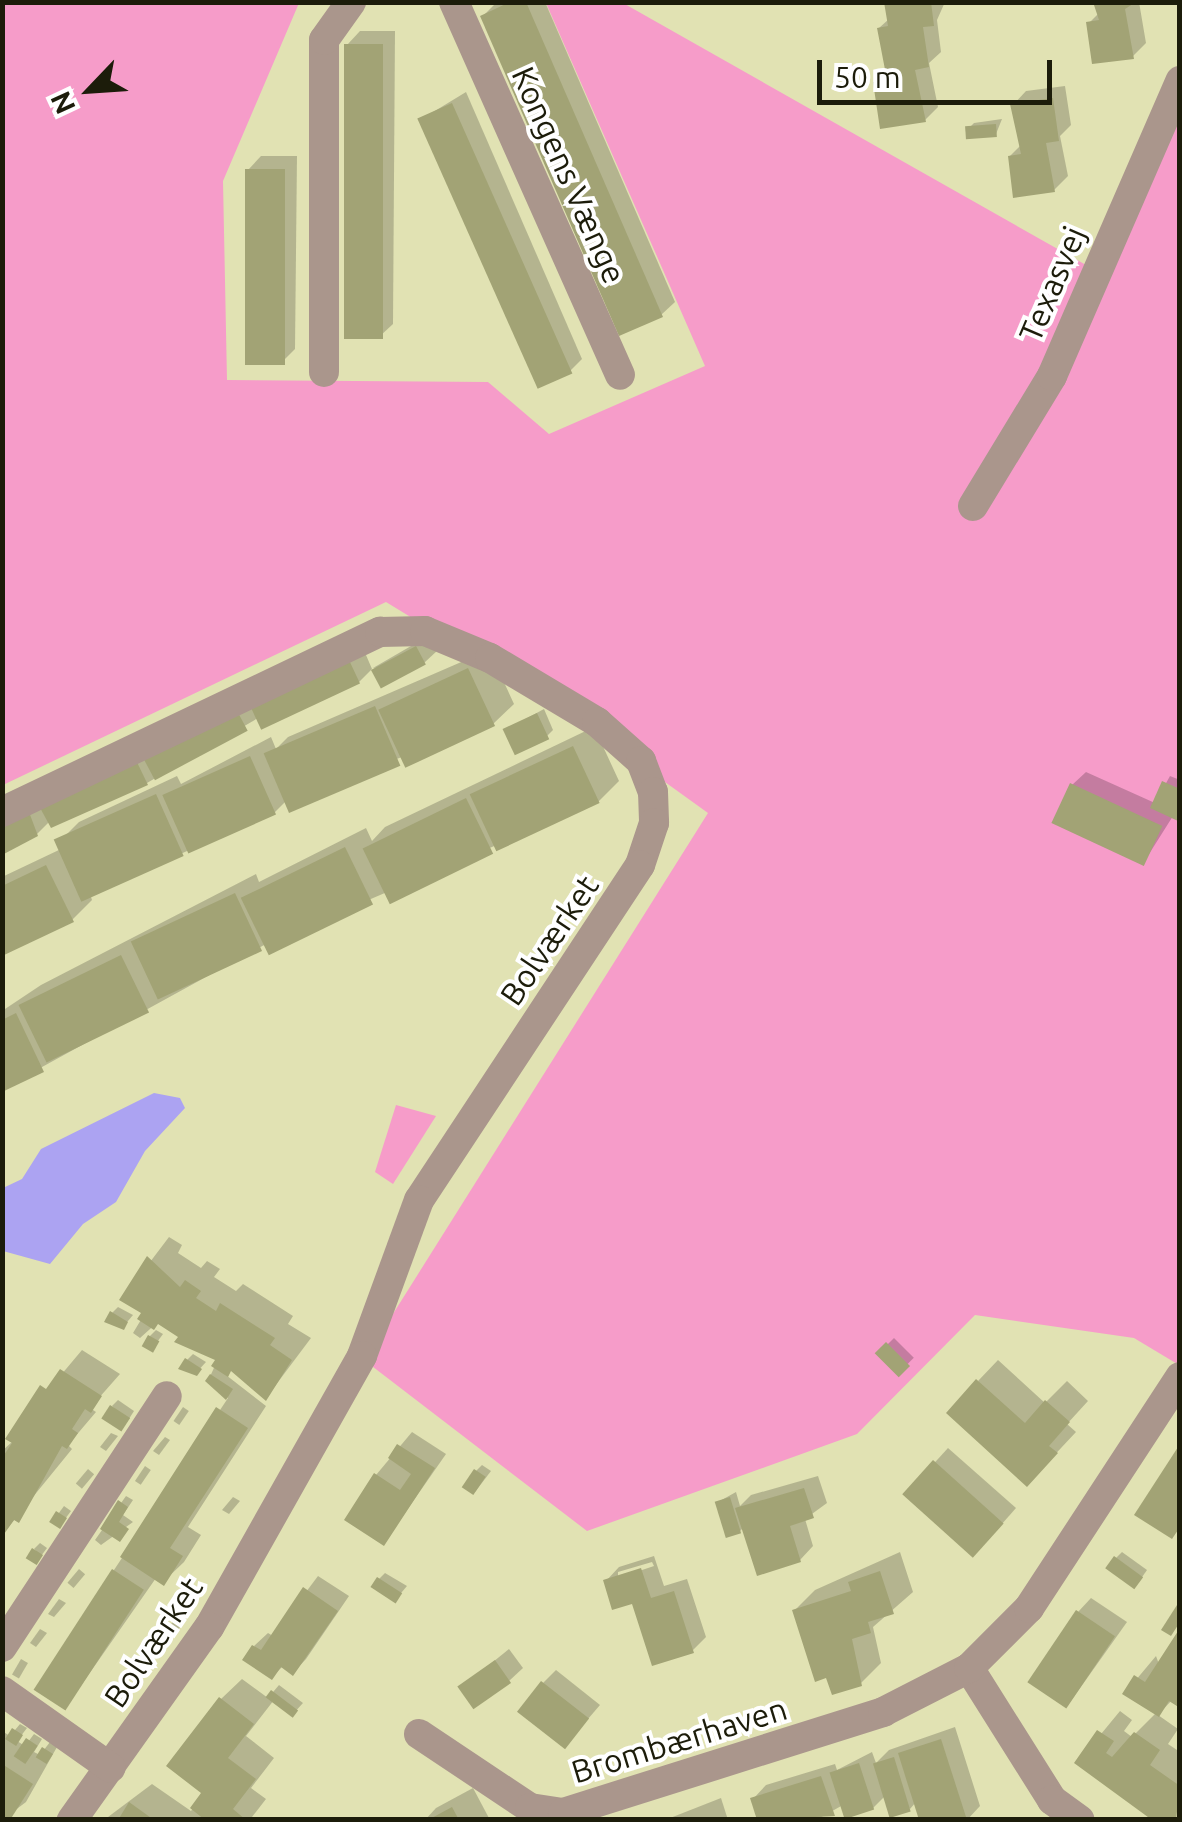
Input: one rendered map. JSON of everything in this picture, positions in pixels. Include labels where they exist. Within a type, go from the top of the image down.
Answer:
[{"type":"street","points":[[324,372],[324,40],[352,2]]},
{"type":"street","name":"Kongens Vænge","points":[[454,2],[620,375]]},
{"type":"street","name":"Texasvej","points":[[973,506],[1052,376],[1180,81]]},
{"type":"street","name":"Bolværket","points":[[2,812],[380,632],[425,631],[490,658],[597,722],[641,761],[652,792],[654,822],[640,865],[419,1200],[362,1356],[209,1627],[72,1820]]},
{"type":"street","name":"Brombærhaven","points":[[419,1734],[530,1808],[564,1813],[883,1712],[969,1668],[1030,1608],[1180,1377]]},
{"type":"street","points":[[2,1647],[167,1396]]},
{"type":"street","points":[[969,1668],[1052,1800],[1080,1820]]},
{"type":"street","points":[[2,1691],[111,1768]]},
{"type":"shaded area","points":[[3,3],[299,3],[223,181],[227,380],[488,382],[549,434],[705,366],[546,3],[623,3],[1086,265],[1179,111],[1179,1365],[1134,1338],[975,1315],[857,1434],[587,1531],[364,1360],[708,813],[576,718],[386,602],[3,785]]},
{"type":"shaded area","points":[[154,1093],[180,1098],[185,1108],[145,1151],[116,1202],[83,1224],[50,1264],[3,1251],[3,1188],[22,1179],[41,1149]]},
{"type":"shaded area","points":[[396,1105],[436,1116],[393,1184],[375,1172]]},
{"type":"building","points":[[510,2],[526,2],[663,317],[619,336],[480,16]]},
{"type":"building","points":[[884,2],[931,2],[934,26],[923,27],[929,67],[915,70],[926,122],[880,129],[873,82],[887,80],[877,28],[888,26]]},
{"type":"building","points":[[1093,2],[1136,2],[1125,9],[1134,59],[1092,64],[1086,22],[1099,20]]},
{"type":"building","points":[[344,44],[383,44],[383,339],[344,339]]},
{"type":"building","points":[[1053,98],[1059,141],[1046,143],[1055,192],[1013,198],[1008,156],[1021,154],[1010,104]]},
{"type":"building","points":[[452,103],[572,373],[538,389],[417,118]]},
{"type":"building","points":[[996,124],[997,137],[966,139],[965,126]]},
{"type":"building","points":[[245,169],[285,169],[285,365],[245,365]]},
{"type":"building","points":[[416,646],[426,665],[381,688],[371,670]]},
{"type":"building","points":[[349,660],[360,684],[261,730],[250,706]]},
{"type":"building","points":[[468,668],[495,726],[405,768],[378,710]]},
{"type":"building","points":[[375,706],[400,766],[289,813],[264,753]]},
{"type":"building","points":[[235,707],[248,731],[155,780],[142,756]]},
{"type":"building","points":[[537,713],[549,739],[515,755],[503,729]]},
{"type":"building","points":[[573,746],[600,803],[496,851],[470,794]]},
{"type":"building","points":[[134,756],[148,785],[51,828],[38,804]]},
{"type":"building","points":[[250,756],[276,814],[188,854],[162,795]]},
{"type":"building","points":[[1162,781],[1180,789],[1178,821],[1150,808]]},
{"type":"building","points":[[1070,783],[1162,826],[1144,866],[1051,823]]},
{"type":"building","points":[[156,794],[184,856],[81,902],[54,840]]},
{"type":"building","points":[[466,798],[493,854],[390,904],[363,848]]},
{"type":"building","points":[[29,812],[38,836],[2,855],[2,825]]},
{"type":"building","points":[[345,847],[373,905],[269,955],[241,898]]},
{"type":"building","points":[[46,865],[74,922],[2,956],[2,886]]},
{"type":"building","points":[[235,893],[262,951],[158,1000],[131,942]]},
{"type":"building","points":[[121,955],[149,1013],[47,1062],[19,1005]]},
{"type":"building","points":[[16,1013],[44,1072],[2,1092],[2,1020]]},
{"type":"building","points":[[147,1256],[180,1287],[185,1280],[201,1291],[196,1298],[216,1311],[220,1303],[275,1338],[270,1345],[292,1360],[266,1401],[231,1371],[228,1377],[211,1366],[215,1360],[174,1342],[178,1337],[158,1324],[154,1330],[137,1319],[141,1313],[119,1300]]},
{"type":"building","points":[[110,1311],[128,1322],[124,1330],[104,1322]]},
{"type":"building","points":[[148,1335],[159,1341],[153,1353],[142,1346]]},
{"type":"building","points":[[886,1342],[910,1366],[899,1377],[875,1353]]},
{"type":"building","points":[[185,1358],[202,1369],[197,1376],[178,1369]]},
{"type":"building","points":[[60,1369],[102,1396],[91,1413],[85,1409],[72,1429],[78,1433],[67,1449],[62,1446],[19,1523],[14,1520],[2,1537],[2,1458],[12,1443],[5,1439],[40,1385],[46,1389]]},
{"type":"building","points":[[210,1374],[233,1389],[226,1400],[205,1381]]},
{"type":"building","points":[[976,1379],[1025,1423],[1045,1400],[1070,1422],[1049,1446],[1058,1453],[1027,1487],[946,1413]]},
{"type":"building","points":[[110,1405],[130,1418],[121,1431],[101,1418]]},
{"type":"building","points":[[216,1407],[248,1428],[170,1548],[183,1556],[164,1586],[120,1557]]},
{"type":"building","points":[[397,1444],[435,1468],[384,1546],[344,1520],[374,1473],[400,1490],[411,1474],[388,1458]]},
{"type":"building","points":[[1180,1444],[1180,1527],[1172,1539],[1134,1515]]},
{"type":"building","points":[[933,1460],[1004,1524],[973,1558],[902,1494]]},
{"type":"building","points":[[474,1469],[486,1477],[473,1495],[462,1487]]},
{"type":"building","points":[[804,1488],[814,1518],[790,1526],[801,1562],[757,1576],[735,1508]]},
{"type":"building","points":[[730,1497],[741,1533],[726,1538],[715,1502]]},
{"type":"building","points":[[118,1500],[128,1507],[119,1522],[129,1529],[120,1542],[100,1529]]},
{"type":"building","points":[[56,1511],[67,1518],[60,1529],[49,1522]]},
{"type":"building","points":[[32,1548],[43,1555],[37,1565],[26,1558]]},
{"type":"building","points":[[1114,1556],[1143,1577],[1134,1589],[1105,1568]]},
{"type":"building","points":[[641,1568],[651,1598],[674,1591],[694,1653],[652,1666],[632,1604],[612,1610],[603,1580]]},
{"type":"building","points":[[112,1569],[144,1590],[65,1710],[34,1690]]},
{"type":"building","points":[[880,1571],[894,1614],[868,1622],[871,1633],[852,1639],[862,1686],[832,1695],[826,1678],[815,1682],[792,1610],[851,1591],[848,1582]]},
{"type":"building","points":[[377,1577],[402,1593],[396,1603],[370,1587]]},
{"type":"building","points":[[303,1587],[338,1611],[293,1676],[281,1667],[272,1680],[242,1660],[252,1645],[261,1650]]},
{"type":"building","points":[[1177,1605],[1180,1622],[1171,1636],[1161,1630]]},
{"type":"building","points":[[1076,1610],[1115,1636],[1066,1708],[1027,1682]]},
{"type":"building","points":[[1180,1628],[1180,1708],[1169,1701],[1159,1717],[1122,1694],[1134,1675],[1145,1682]]},
{"type":"building","points":[[495,1660],[511,1683],[473,1709],[457,1686]]},
{"type":"building","points":[[541,1681],[589,1719],[565,1749],[517,1712]]},
{"type":"building","points":[[271,1690],[298,1710],[293,1718],[266,1697]]},
{"type":"building","points":[[219,1697],[254,1724],[228,1758],[256,1779],[233,1809],[246,1820],[205,1820],[190,1808],[201,1793],[166,1766]]},
{"type":"building","points":[[12,1728],[23,1735],[16,1746],[5,1739]]},
{"type":"building","points":[[1097,1730],[1114,1741],[1106,1753],[1112,1757],[1134,1732],[1160,1750],[1150,1765],[1180,1786],[1176,1820],[1152,1820],[1074,1763]]},
{"type":"building","points":[[26,1738],[38,1746],[25,1764],[14,1756]]},
{"type":"building","points":[[941,1739],[967,1820],[919,1820],[898,1753]]},
{"type":"building","points":[[42,1747],[53,1754],[47,1764],[36,1757]]},
{"type":"building","points":[[894,1757],[911,1812],[890,1818],[873,1763]]},
{"type":"building","points":[[859,1763],[874,1810],[845,1819],[830,1773]]},
{"type":"building","points":[[2,1764],[33,1784],[10,1820],[2,1820]]},
{"type":"building","points":[[821,1776],[835,1816],[757,1820],[750,1798]]},
{"type":"building","points":[[129,1802],[154,1820],[118,1820]]},
{"type":"building","points":[[452,1807],[459,1820],[428,1820]]}]
